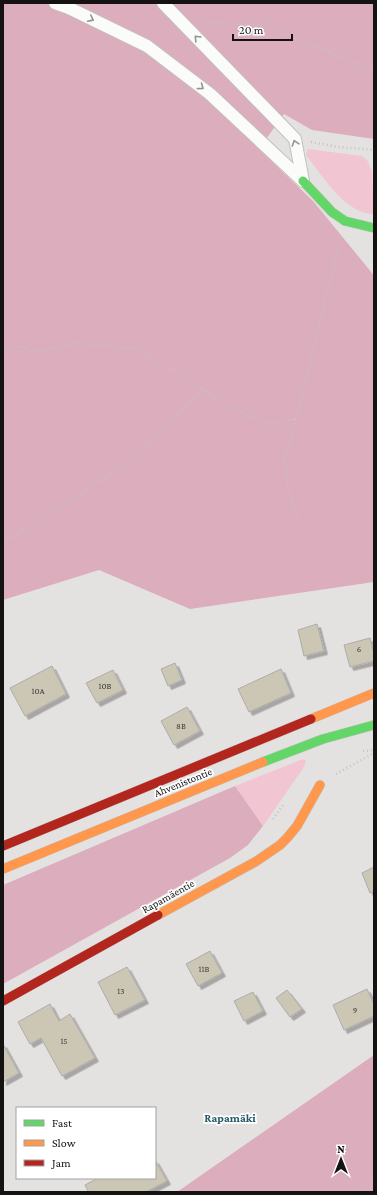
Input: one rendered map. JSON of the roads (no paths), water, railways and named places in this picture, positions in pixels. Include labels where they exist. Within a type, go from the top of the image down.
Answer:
[{"type":"street","points":[[303,181],[332,212],[345,221],[374,228]]},
{"type":"street","points":[[3,846],[374,693]]},
{"type":"street","name":"Ahvenistontie","points":[[3,869],[294,749],[323,739],[374,725]]},
{"type":"street","name":"Rapamäentie","points":[[3,1000],[254,862],[271,851],[286,839],[297,826],[320,785]]},
{"type":"lane","points":[[55,3],[69,8],[147,46],[210,94],[303,181]]},
{"type":"lane","points":[[163,3],[295,139],[303,181]]},
{"type":"district","name":"Rapamäki","points":[[230,1118]]}]
